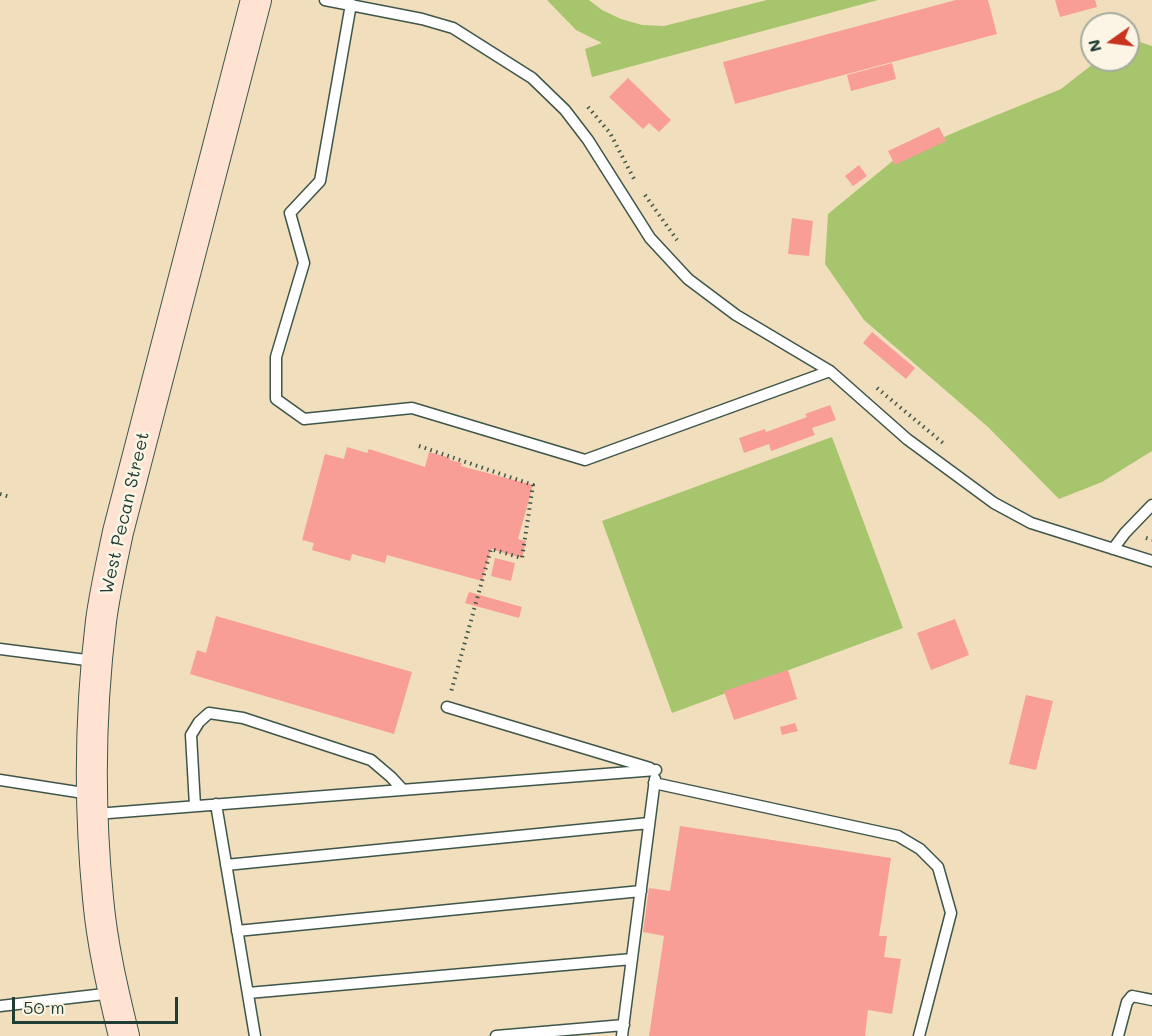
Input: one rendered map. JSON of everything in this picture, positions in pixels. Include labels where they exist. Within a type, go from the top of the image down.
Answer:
[{"type":"main road","name":"West Pecan Street","points":[[124,1036],[114,993],[98,899],[93,804],[94,714],[101,620],[118,532],[256,0]]},
{"type":"lane","points":[[325,0],[453,28],[532,78],[565,110],[588,140],[650,238],[688,279],[736,315],[830,371],[907,439],[994,503],[1030,523],[1152,561]]},
{"type":"lane","points":[[351,4],[320,181],[290,213],[304,263],[276,357],[276,399],[304,419],[412,408],[585,460],[830,371]]},
{"type":"lane","points":[[1113,549],[1152,505]]},
{"type":"lane","points":[[0,649],[98,661]]},
{"type":"lane","points":[[447,707],[656,770]]},
{"type":"lane","points":[[195,806],[191,735],[199,722],[209,713],[243,718],[371,760],[403,790]]},
{"type":"lane","points":[[496,1036],[623,1031],[656,770]]},
{"type":"lane","points":[[0,780],[93,804],[195,806],[656,770]]},
{"type":"lane","points":[[654,783],[898,836],[920,849],[938,867],[951,913],[919,1036]]},
{"type":"lane","points":[[216,804],[255,1036]]},
{"type":"lane","points":[[226,865],[649,823]]},
{"type":"lane","points":[[237,931],[641,891]]},
{"type":"lane","points":[[248,993],[632,959]]},
{"type":"lane","points":[[0,1006],[114,993]]},
{"type":"lane","points":[[1118,1036],[1126,1002],[1132,996],[1152,1000]]},
{"type":"path","points":[[588,107],[610,134],[636,183]]},
{"type":"path","points":[[643,193],[683,247]]},
{"type":"path","points":[[872,384],[943,443]]},
{"type":"path","points":[[419,446],[533,486],[522,558],[491,549],[447,707]]},
{"type":"path","points":[[0,494],[10,496]]},
{"type":"path","points":[[1146,538],[1152,540]]},
{"type":"green space","points":[[547,0],[589,0],[602,10],[621,19],[642,25],[664,26],[767,0],[878,0],[592,77],[585,49],[602,43],[576,30]]},
{"type":"green space","points":[[1140,42],[1152,46],[1152,451],[1102,482],[1059,499],[988,427],[864,320],[825,264],[828,214],[895,159],[1061,89],[1083,72],[1140,72]]},
{"type":"green space","points":[[832,437],[903,628],[672,713],[602,521]]},
{"type":"building","points":[[956,0],[988,0],[997,34],[735,104],[723,62]]},
{"type":"building","points":[[1055,0],[1095,0],[1097,7],[1060,17]]},
{"type":"building","points":[[892,63],[896,79],[851,91],[847,75]]},
{"type":"building","points":[[628,78],[671,120],[659,132],[649,123],[643,129],[609,97]]},
{"type":"building","points":[[939,127],[946,141],[895,165],[888,151]]},
{"type":"building","points":[[859,165],[867,176],[853,186],[845,176]]},
{"type":"building","points":[[792,218],[813,221],[809,256],[788,254]]},
{"type":"building","points":[[872,332],[915,368],[906,379],[863,343]]},
{"type":"building","points":[[830,405],[836,420],[812,428],[815,435],[771,451],[769,444],[744,453],[739,438],[765,429],[766,432],[807,417],[805,414]]},
{"type":"building","points":[[347,447],[367,453],[369,449],[425,467],[429,452],[462,463],[461,466],[533,485],[518,539],[526,541],[522,558],[491,549],[482,581],[387,555],[385,563],[352,554],[350,561],[312,550],[314,543],[302,540],[325,454],[344,459]]},
{"type":"building","points":[[495,558],[515,563],[511,581],[491,576]]},
{"type":"building","points":[[469,592],[522,607],[519,618],[465,603]]},
{"type":"building","points":[[216,616],[412,672],[394,734],[190,674],[197,650],[206,653]]},
{"type":"building","points":[[955,619],[969,655],[931,670],[917,633]]},
{"type":"building","points":[[788,670],[797,699],[734,720],[724,691]]},
{"type":"building","points":[[1026,695],[1053,701],[1036,770],[1009,764]]},
{"type":"building","points":[[795,723],[798,731],[782,735],[780,727]]},
{"type":"building","points":[[680,826],[891,858],[879,936],[887,936],[884,957],[901,959],[892,1014],[868,1010],[865,1036],[649,1036],[664,936],[643,932],[649,888],[670,891]]}]
